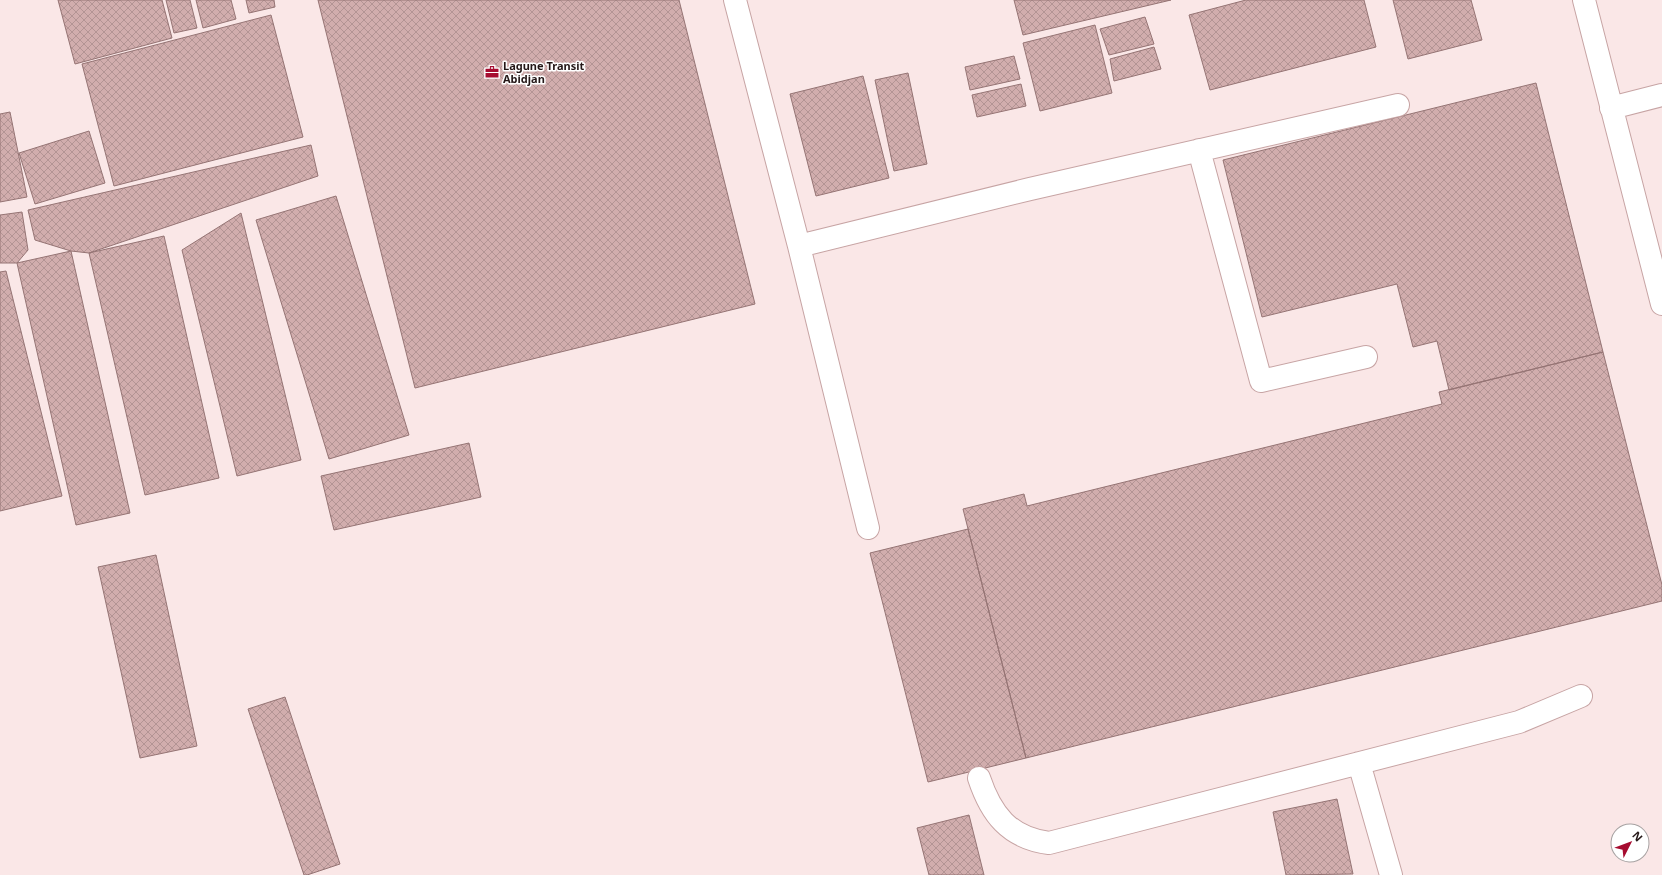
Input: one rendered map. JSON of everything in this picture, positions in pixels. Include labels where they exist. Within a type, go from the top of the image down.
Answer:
[{"type":"lane","points":[[735,0],[799,246],[868,528]]},
{"type":"lane","points":[[1584,0],[1662,304]]},
{"type":"lane","points":[[1611,108],[1662,95]]},
{"type":"lane","points":[[799,246],[1022,191],[1398,105]]},
{"type":"lane","points":[[1199,150],[1261,381],[1366,357]]},
{"type":"lane","points":[[979,778],[988,802],[1000,820],[1022,837],[1036,842],[1049,843],[1519,722],[1581,696]]},
{"type":"lane","points":[[1359,763],[1391,875]]},
{"type":"shaded area","points":[[0,0],[1662,0],[1662,875],[0,875]]},
{"type":"building","points":[[58,0],[162,0],[172,38],[75,64]]},
{"type":"building","points":[[166,0],[190,0],[197,28],[174,33]]},
{"type":"building","points":[[196,0],[231,0],[236,19],[203,28]]},
{"type":"building","points":[[246,0],[274,0],[275,7],[249,13]]},
{"type":"building","points":[[318,0],[679,0],[755,304],[415,388]]},
{"type":"building","points":[[1014,0],[1171,0],[1023,35]]},
{"type":"building","points":[[1246,0],[1364,0],[1376,47],[1210,90],[1189,15]]},
{"type":"building","points":[[1393,0],[1471,0],[1482,40],[1408,59]]},
{"type":"building","points":[[271,15],[303,137],[114,186],[82,64]]},
{"type":"building","points":[[1145,17],[1154,44],[1109,55],[1100,29]]},
{"type":"building","points":[[1095,25],[1112,93],[1040,111],[1023,43]]},
{"type":"building","points":[[1154,47],[1161,69],[1114,81],[1110,59]]},
{"type":"building","points":[[1014,56],[1020,79],[970,90],[965,67]]},
{"type":"building","points":[[908,73],[927,164],[894,171],[875,80]]},
{"type":"building","points":[[863,76],[889,178],[816,196],[790,94]]},
{"type":"building","points":[[1536,83],[1603,352],[1449,390],[1437,341],[1413,347],[1397,284],[1262,317],[1223,160]]},
{"type":"building","points":[[1021,84],[1026,106],[977,117],[972,95]]},
{"type":"building","points":[[10,112],[27,197],[0,202],[0,114]]},
{"type":"building","points":[[89,131],[105,183],[35,204],[19,153]]},
{"type":"building","points":[[311,145],[318,176],[89,253],[71,251],[35,240],[28,210]]},
{"type":"building","points":[[336,196],[409,435],[329,459],[256,220]]},
{"type":"building","points":[[22,212],[28,250],[17,263],[0,263],[0,215]]},
{"type":"building","points":[[241,213],[301,460],[237,476],[182,250]]},
{"type":"building","points":[[164,236],[219,478],[145,495],[89,253]]},
{"type":"building","points":[[71,251],[130,513],[76,525],[17,263]]},
{"type":"building","points":[[6,271],[62,496],[0,511],[0,272]]},
{"type":"building","points":[[1603,352],[1662,585],[1662,601],[1026,758],[963,509],[1024,494],[1027,506],[1442,404],[1439,392]]},
{"type":"building","points":[[469,443],[481,497],[334,530],[321,476]]},
{"type":"building","points":[[968,529],[1026,758],[928,782],[870,553]]},
{"type":"building","points":[[156,555],[197,746],[140,758],[98,567]]},
{"type":"building","points":[[285,697],[340,864],[307,875],[304,875],[248,709]]},
{"type":"building","points":[[1337,799],[1353,874],[1286,875],[1273,812]]},
{"type":"building","points":[[969,815],[984,875],[929,875],[917,828]]},
{"type":"place","name":"Lagune Transit Abidjan","points":[[492,72]]}]
